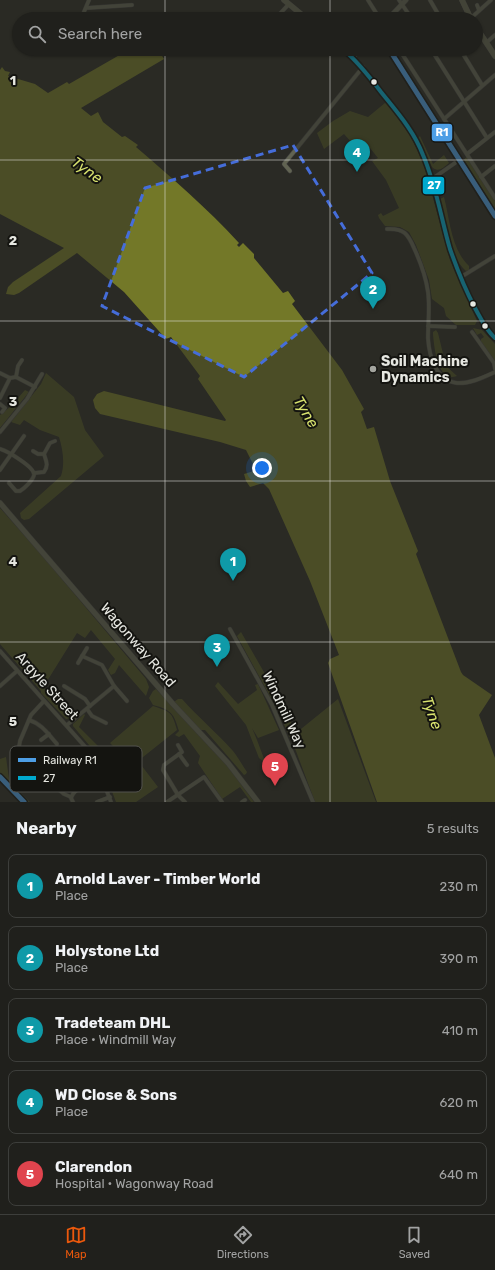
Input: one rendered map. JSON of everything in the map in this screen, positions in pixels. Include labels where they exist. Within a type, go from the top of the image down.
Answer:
[{"type":"main road","points":[[462,0],[468,12]]},
{"type":"main road","points":[[288,1],[300,12]]},
{"type":"main road","points":[[483,38],[495,56]]},
{"type":"main road","points":[[353,57],[392,105],[414,137],[424,156],[432,179],[451,249],[461,277],[483,322],[495,338]]},
{"type":"main road","name":"Wagonway Road","points":[[0,503],[173,704],[228,763],[258,802]]},
{"type":"street","points":[[84,12],[89,0]]},
{"type":"street","points":[[368,0],[376,12]]},
{"type":"street","points":[[393,12],[400,2],[406,0]]},
{"type":"street","points":[[430,0],[437,12]]},
{"type":"street","points":[[477,5],[479,10],[492,0]]},
{"type":"street","points":[[280,12],[288,1]]},
{"type":"street","points":[[400,2],[407,12]]},
{"type":"street","points":[[86,8],[132,5]]},
{"type":"street","points":[[486,43],[495,35]]},
{"type":"street","points":[[404,56],[495,198]]},
{"type":"street","points":[[435,56],[487,138]]},
{"type":"street","points":[[464,56],[482,86]]},
{"type":"street","points":[[290,172],[284,164],[363,68]]},
{"type":"street","points":[[444,119],[495,75]]},
{"type":"street","points":[[467,154],[495,132]]},
{"type":"street","points":[[432,179],[455,163]]},
{"type":"street","points":[[481,177],[495,166]]},
{"type":"street","points":[[387,229],[405,232],[417,253],[428,291],[428,340],[430,354],[439,374],[450,381],[457,383],[471,382],[495,371],[494,363],[478,338],[472,332]]},
{"type":"street","points":[[461,277],[495,256]]},
{"type":"street","points":[[428,326],[455,327]]},
{"type":"street","points":[[16,377],[18,366],[22,360]]},
{"type":"street","points":[[0,373],[10,378],[16,377],[35,387]]},
{"type":"street","points":[[0,432],[27,399],[42,374]]},
{"type":"street","points":[[0,398],[10,378]]},
{"type":"street","points":[[0,404],[5,408],[2,412]]},
{"type":"street","points":[[0,470],[24,436]]},
{"type":"street","points":[[44,454],[50,443],[55,441]]},
{"type":"street","points":[[0,448],[12,453],[31,468],[34,473]]},
{"type":"street","points":[[33,451],[38,454],[44,454]]},
{"type":"street","points":[[34,473],[44,472],[47,468],[48,464],[44,454]]},
{"type":"street","points":[[9,483],[16,491],[20,492],[28,486],[34,473]]},
{"type":"street","name":"Windmill Way","points":[[230,629],[272,705],[313,802]]},
{"type":"street","points":[[78,663],[87,648]]},
{"type":"street","name":"Argyle Street","points":[[0,651],[84,746]]},
{"type":"street","points":[[82,656],[102,665],[114,686],[127,701]]},
{"type":"street","points":[[0,686],[17,671]]},
{"type":"street","points":[[64,686],[85,699],[92,716],[106,723]]},
{"type":"street","points":[[67,725],[114,686]]},
{"type":"street","points":[[20,746],[20,741],[31,715],[44,701]]},
{"type":"street","points":[[29,720],[43,727],[58,744]]},
{"type":"street","points":[[41,740],[49,734]]},
{"type":"street","points":[[178,745],[187,765]]},
{"type":"street","points":[[181,753],[163,768],[163,770],[178,794],[185,802]]},
{"type":"street","points":[[167,802],[204,777],[222,802]]},
{"type":"street","points":[[62,792],[72,800]]},
{"type":"street","name":"Argyle Street","points":[[108,792],[111,802]]},
{"type":"street","points":[[97,802],[110,797]]},
{"type":"highlighted area","points":[[293,145],[372,273],[244,377],[102,306],[145,188]]},
{"type":"shaded area","points":[[385,103],[388,104],[411,137],[424,165],[450,260],[477,321],[475,325],[456,325],[446,316],[444,308],[432,299],[429,280],[416,245],[409,232],[400,227],[385,226],[379,218],[378,215],[381,213],[383,216],[399,208],[386,180],[372,161],[378,158],[370,148],[361,153],[344,134],[324,149],[317,133],[350,111],[368,117]]},
{"type":"shaded area","points":[[420,136],[433,164],[444,155],[449,163],[438,170],[434,169],[418,138]]},
{"type":"shaded area","points":[[467,156],[495,201],[495,209],[464,160]]},
{"type":"shaded area","points":[[444,197],[455,243],[458,251],[469,266],[469,270],[466,271],[455,257],[448,238],[440,199]]},
{"type":"shaded area","points":[[473,328],[482,330],[495,344],[495,361],[481,342],[481,339],[484,337],[481,333],[477,335]]},
{"type":"shaded area","points":[[436,330],[446,366],[457,376],[450,377],[441,369],[434,346],[433,332]]},
{"type":"shaded area","points":[[46,373],[74,397],[85,430],[104,456],[29,519],[24,520],[21,518],[20,513],[61,476],[63,467],[59,437],[40,430],[24,420],[20,425],[11,422],[41,384]]},
{"type":"shaded area","points":[[25,390],[29,392],[0,428],[0,415],[10,407]]},
{"type":"shaded area","points":[[0,508],[146,679],[149,687],[146,696],[119,665],[115,673],[111,675],[108,670],[115,659],[91,630],[85,638],[77,633],[44,686],[50,698],[65,712],[75,715],[66,719],[41,693],[41,691],[0,644]]},
{"type":"shaded area","points":[[241,632],[284,707],[296,733],[338,699],[376,802],[315,802],[296,751],[278,711],[237,636]]},
{"type":"shaded area","points":[[218,682],[238,704],[257,690],[255,685],[258,684],[279,730],[258,738],[252,728],[266,764],[259,758],[246,725],[215,686]]},
{"type":"shaded area","points":[[156,689],[222,758],[254,802],[251,802],[240,787],[222,799],[198,763],[200,756],[184,734],[179,737],[175,735],[179,731],[174,717],[168,711],[153,705],[149,698]]},
{"type":"shaded area","points":[[178,699],[182,699],[233,751],[247,772],[246,774],[244,775],[205,730],[200,730],[174,702]]},
{"type":"shaded area","points":[[153,706],[167,711],[172,716],[177,730],[142,758],[142,746],[113,746],[110,743]]},
{"type":"shaded area","points":[[84,714],[85,715],[79,727],[98,746],[90,746],[73,726],[73,724]]},
{"type":"shaded area","points":[[6,757],[10,784],[0,774],[0,759]]},
{"type":"shaded area","points":[[142,766],[158,787],[136,802],[116,802],[112,792],[142,792]]},
{"type":"shaded area","points":[[17,792],[20,792],[30,802],[27,802]]},
{"type":"water","name":"Tyne","points":[[118,56],[162,56],[164,59],[81,108],[91,116],[98,112],[103,122],[122,137],[125,136],[138,145],[136,147],[227,230],[239,243],[237,245],[239,247],[243,243],[254,254],[254,258],[283,293],[288,291],[295,301],[292,304],[342,370],[364,409],[361,412],[367,429],[374,427],[390,481],[418,551],[416,554],[461,672],[463,675],[492,695],[479,715],[495,758],[495,802],[377,802],[328,663],[330,659],[339,655],[310,581],[269,489],[263,483],[250,487],[246,481],[244,474],[254,471],[255,468],[246,450],[220,442],[100,414],[95,408],[93,400],[97,394],[104,391],[225,421],[226,420],[198,379],[200,376],[171,337],[166,339],[124,292],[77,253],[19,293],[14,295],[6,294],[8,287],[13,282],[64,248],[0,214],[0,70],[2,67],[5,71],[10,72],[8,76],[35,84],[48,93],[67,82],[69,84]]},
{"type":"rail line","name":"R1","points":[[393,56],[495,216]]},
{"type":"rail line","name":"R1","points":[[0,777],[10,787]]},
{"type":"rail line","name":"R1","points":[[14,792],[24,802]]},
{"type":"transit line","name":"27","points":[[351,56],[399,114],[415,138],[428,166],[450,249],[458,271],[482,320],[495,338]]},
{"type":"place","name":"WD Close & Sons","points":[[357,172]]},
{"type":"place","name":"Holystone Ltd","points":[[373,309]]},
{"type":"place","name":"Soil Machine Dynamics","points":[[373,369]]},
{"type":"place","name":"Arnold Laver - Timber World","points":[[233,581]]},
{"type":"place","name":"Tradeteam DHL","points":[[217,667]]},
{"type":"place","name":"Clarendon","points":[[275,786]]}]
